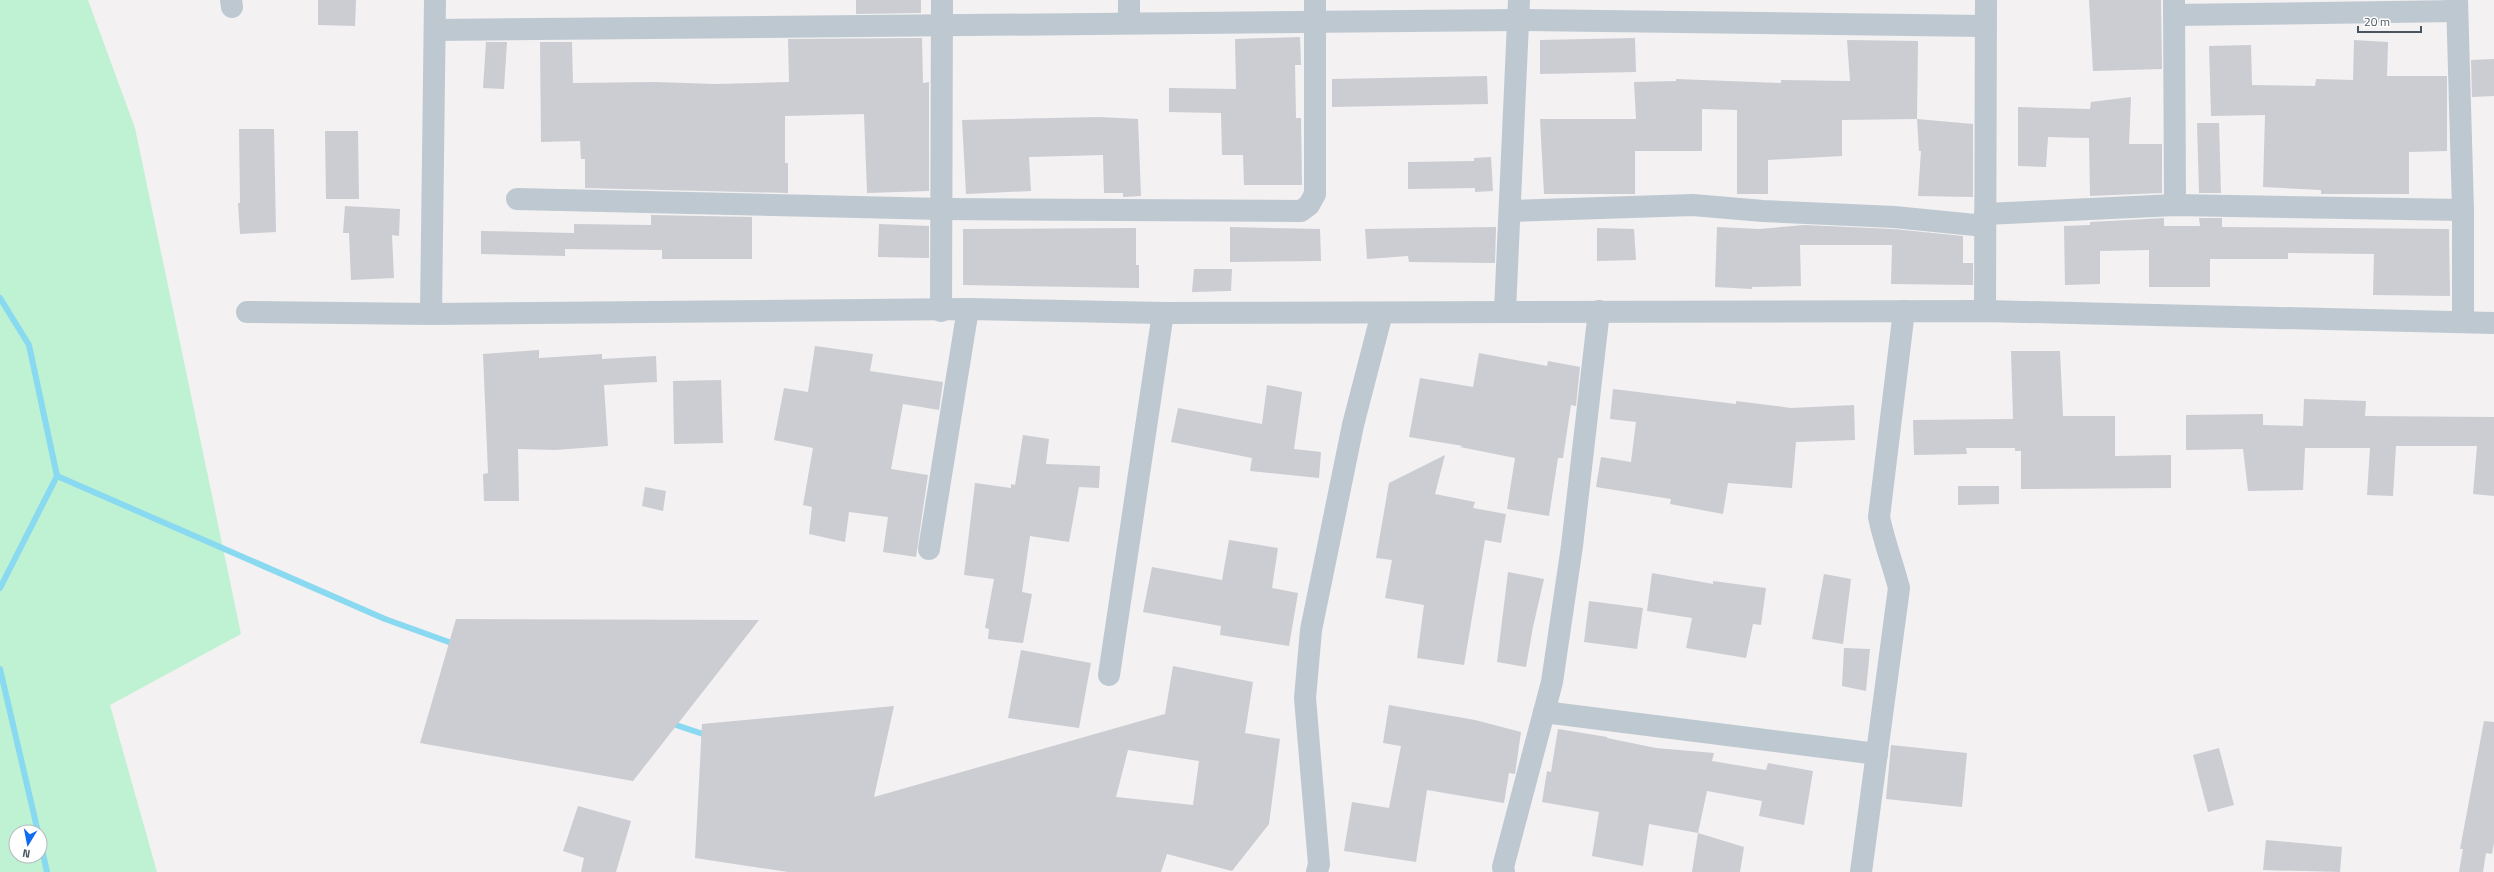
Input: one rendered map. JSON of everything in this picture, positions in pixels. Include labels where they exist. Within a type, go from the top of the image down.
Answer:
[{"type":"street","points":[[431,314],[436,30],[435,0]]},
{"type":"street","points":[[941,312],[942,0]]},
{"type":"street","points":[[1129,0],[1129,23]]},
{"type":"street","points":[[517,200],[942,209],[1301,211],[1309,205],[1314,194],[1315,0]]},
{"type":"street","points":[[1985,311],[1986,0]]},
{"type":"street","points":[[2175,205],[2174,7],[2457,6],[2463,210],[2463,322]]},
{"type":"street","points":[[436,30],[1314,22],[1519,10],[1985,26]]},
{"type":"street","points":[[1505,311],[1519,10]]},
{"type":"street","points":[[1510,211],[1693,205],[1763,211],[1985,220],[2175,205],[2463,210]]},
{"type":"street","points":[[247,312],[431,314],[941,312],[968,310],[1163,314],[1505,311],[1985,311],[2494,323]]},
{"type":"street","points":[[929,549],[968,310]]},
{"type":"street","points":[[1504,872],[1502,867],[1552,682],[1572,546],[1599,311]]},
{"type":"street","points":[[1861,872],[1899,588],[1894,565],[1884,543],[1879,517],[1904,311]]},
{"type":"street","points":[[1324,869],[1305,698],[1311,630],[1353,425],[1382,313]]},
{"type":"street","points":[[1109,675],[1163,314]]},
{"type":"street","points":[[1544,712],[1877,754]]},
{"type":"green space","points":[[0,0],[88,0],[135,128],[241,634],[110,705],[157,872],[0,872]]},
{"type":"building","points":[[318,0],[356,0],[355,26],[318,25]]},
{"type":"building","points":[[856,0],[921,0],[921,13],[856,14]]},
{"type":"building","points":[[2089,0],[2161,0],[2162,69],[2093,71]]},
{"type":"building","points":[[1300,37],[1301,65],[1295,65],[1296,118],[1301,118],[1302,185],[1244,185],[1243,155],[1222,155],[1221,113],[1169,112],[1169,88],[1236,89],[1235,39]]},
{"type":"building","points":[[922,38],[923,83],[929,82],[929,191],[867,193],[864,114],[785,116],[785,163],[788,163],[788,193],[585,188],[585,159],[581,159],[580,141],[541,142],[540,42],[572,42],[573,83],[655,82],[716,84],[789,82],[788,39]]},
{"type":"building","points":[[1635,38],[1636,72],[1540,74],[1540,40]]},
{"type":"building","points":[[1847,40],[1918,41],[1917,119],[1842,120],[1842,156],[1768,160],[1768,194],[1737,194],[1737,110],[1702,109],[1702,151],[1635,151],[1635,194],[1544,194],[1540,119],[1636,119],[1634,82],[1676,81],[1676,79],[1781,83],[1781,80],[1850,81]]},
{"type":"building","points":[[2354,40],[2388,42],[2387,76],[2447,76],[2447,151],[2409,152],[2409,194],[2321,194],[2321,190],[2263,187],[2265,115],[2211,116],[2209,46],[2251,45],[2252,85],[2315,86],[2316,79],[2353,80]]},
{"type":"building","points":[[486,42],[507,42],[504,89],[483,88]]},
{"type":"building","points":[[2494,59],[2494,96],[2472,97],[2471,60]]},
{"type":"building","points":[[1487,76],[1488,104],[1332,107],[1332,79]]},
{"type":"building","points":[[2131,97],[2129,144],[2162,144],[2162,193],[2090,196],[2089,138],[2048,137],[2046,167],[2018,166],[2018,107],[2090,109],[2091,102]]},
{"type":"building","points":[[1099,117],[1138,119],[1141,196],[1123,197],[1123,193],[1104,193],[1103,155],[1029,157],[1031,191],[966,194],[962,120]]},
{"type":"building","points":[[1917,119],[1973,124],[1973,197],[1918,196],[1921,151],[1919,151]]},
{"type":"building","points":[[2197,123],[2219,123],[2221,193],[2199,193]]},
{"type":"building","points":[[239,129],[274,129],[276,232],[240,234],[238,203],[240,203]]},
{"type":"building","points":[[325,131],[358,131],[359,199],[326,199]]},
{"type":"building","points":[[1491,157],[1493,191],[1475,192],[1475,188],[1408,189],[1408,162],[1474,161],[1474,158]]},
{"type":"building","points":[[345,206],[400,209],[399,236],[392,235],[394,278],[351,280],[349,233],[343,233]]},
{"type":"building","points":[[651,215],[752,217],[752,259],[662,259],[662,250],[565,249],[565,256],[481,254],[481,231],[574,233],[574,224],[651,225]]},
{"type":"building","points":[[2164,218],[2164,226],[2200,226],[2199,218],[2222,218],[2222,227],[2449,229],[2450,296],[2373,295],[2374,254],[2288,253],[2288,259],[2210,259],[2210,287],[2149,287],[2149,250],[2100,251],[2100,284],[2065,285],[2064,226],[2090,225],[2090,222]]},
{"type":"building","points":[[879,224],[929,226],[929,258],[878,257]]},
{"type":"building","points":[[1804,225],[1893,229],[1963,236],[1963,263],[1973,263],[1973,285],[1891,284],[1892,245],[1800,245],[1801,286],[1752,287],[1752,289],[1715,287],[1717,227],[1759,229]]},
{"type":"building","points":[[1230,227],[1320,229],[1321,261],[1230,262]]},
{"type":"building","points":[[1496,227],[1495,263],[1409,262],[1408,256],[1367,259],[1365,229]]},
{"type":"building","points":[[1136,228],[1136,265],[1139,265],[1139,288],[963,285],[963,229]]},
{"type":"building","points":[[1597,228],[1634,229],[1636,260],[1597,261]]},
{"type":"building","points":[[1194,269],[1232,269],[1231,291],[1192,292]]},
{"type":"building","points":[[815,346],[873,354],[870,371],[943,382],[939,410],[903,404],[891,469],[928,475],[916,557],[883,552],[888,517],[849,512],[845,542],[809,534],[812,507],[803,505],[813,448],[774,440],[784,388],[808,392]]},
{"type":"building","points":[[539,350],[539,358],[602,354],[602,359],[656,356],[657,382],[604,385],[608,446],[555,450],[518,449],[519,501],[484,501],[483,474],[488,473],[483,354]]},
{"type":"building","points":[[2011,351],[2060,351],[2063,416],[2115,416],[2115,456],[2171,455],[2171,488],[2021,489],[2021,451],[2015,451],[2015,448],[1966,448],[1967,454],[1914,455],[1913,420],[2013,419]]},
{"type":"building","points":[[1479,353],[1547,366],[1548,361],[1580,367],[1576,406],[1571,405],[1563,458],[1558,458],[1549,516],[1507,509],[1515,458],[1460,447],[1463,446],[1409,437],[1420,378],[1473,387]]},
{"type":"building","points":[[721,380],[723,443],[674,444],[673,381]]},
{"type":"building","points":[[1267,385],[1302,392],[1294,449],[1321,452],[1319,478],[1250,471],[1252,458],[1171,442],[1178,408],[1262,424]]},
{"type":"building","points":[[1613,389],[1736,404],[1736,401],[1791,408],[1854,405],[1855,440],[1796,442],[1792,488],[1728,483],[1723,514],[1670,504],[1671,499],[1596,487],[1601,457],[1631,462],[1636,422],[1610,419]]},
{"type":"building","points":[[2304,399],[2366,401],[2365,416],[2494,417],[2494,496],[2473,494],[2477,446],[2396,446],[2393,496],[2367,495],[2370,448],[2305,448],[2303,490],[2248,491],[2243,449],[2186,450],[2186,415],[2263,414],[2263,425],[2303,426]]},
{"type":"building","points":[[1023,435],[1049,439],[1046,464],[1100,466],[1099,488],[1079,487],[1069,542],[1030,536],[1022,592],[1032,594],[1023,643],[988,639],[989,629],[985,628],[994,579],[964,575],[975,483],[1011,488],[1011,484],[1015,485]]},
{"type":"building","points":[[1445,455],[1435,494],[1475,502],[1473,508],[1506,514],[1501,543],[1485,540],[1464,665],[1417,658],[1424,605],[1385,598],[1392,560],[1376,558],[1389,483]]},
{"type":"building","points":[[1958,486],[1999,486],[1999,504],[1958,505]]},
{"type":"building","points":[[645,487],[666,491],[663,511],[642,506]]},
{"type":"building","points":[[1229,540],[1278,548],[1272,588],[1298,593],[1289,646],[1220,635],[1221,626],[1143,612],[1152,567],[1222,580]]},
{"type":"building","points":[[1508,572],[1544,579],[1526,667],[1497,662]]},
{"type":"building","points":[[1652,573],[1713,584],[1713,581],[1766,588],[1761,625],[1753,624],[1746,658],[1686,648],[1692,618],[1647,611]]},
{"type":"building","points":[[1824,574],[1851,579],[1843,644],[1812,639]]},
{"type":"building","points":[[1589,601],[1643,608],[1637,649],[1584,642]]},
{"type":"building","points":[[456,619],[759,620],[633,781],[420,743]]},
{"type":"building","points":[[1844,648],[1870,649],[1866,691],[1842,686]]},
{"type":"building","points":[[1021,650],[1091,663],[1079,728],[1008,718]]},
{"type":"building","points":[[1173,666],[1253,682],[1245,733],[1280,739],[1269,824],[1232,871],[1167,854],[1161,872],[788,872],[695,858],[702,724],[894,706],[874,797],[1165,714]],"holes":[[[1128,750],[1199,761],[1193,805],[1116,797]]]},
{"type":"building","points":[[1389,705],[1475,720],[1521,732],[1515,774],[1509,773],[1504,803],[1427,790],[1416,862],[1344,851],[1352,802],[1389,808],[1401,746],[1383,743]]},
{"type":"building","points":[[2484,721],[2494,722],[2494,843],[2492,854],[2486,853],[2483,872],[2459,872],[2463,849],[2460,849]]},
{"type":"building","points":[[1558,729],[1607,737],[1656,748],[1714,753],[1712,761],[1766,770],[1768,763],[1813,771],[1804,825],[1759,816],[1762,801],[1707,791],[1698,833],[1649,824],[1643,866],[1592,856],[1599,812],[1542,802],[1547,771],[1551,772]]},
{"type":"building","points":[[1891,745],[1967,753],[1962,807],[1886,799]]},
{"type":"building","points":[[2219,748],[2234,805],[2208,812],[2193,755]]},
{"type":"building","points":[[578,806],[631,821],[616,872],[581,872],[584,858],[563,851]]},
{"type":"building","points":[[1698,833],[1744,847],[1740,872],[1692,872]]},
{"type":"building","points":[[2266,840],[2342,847],[2340,872],[2263,870]]},
{"type":"waterway","points":[[0,298],[29,345],[57,476],[0,588]]},
{"type":"waterway","points":[[57,476],[385,619],[457,645]]},
{"type":"waterway","points":[[0,669],[36,824]]},
{"type":"waterway","points":[[670,723],[709,736]]},
{"type":"waterway","points":[[45,864],[47,872]]}]
